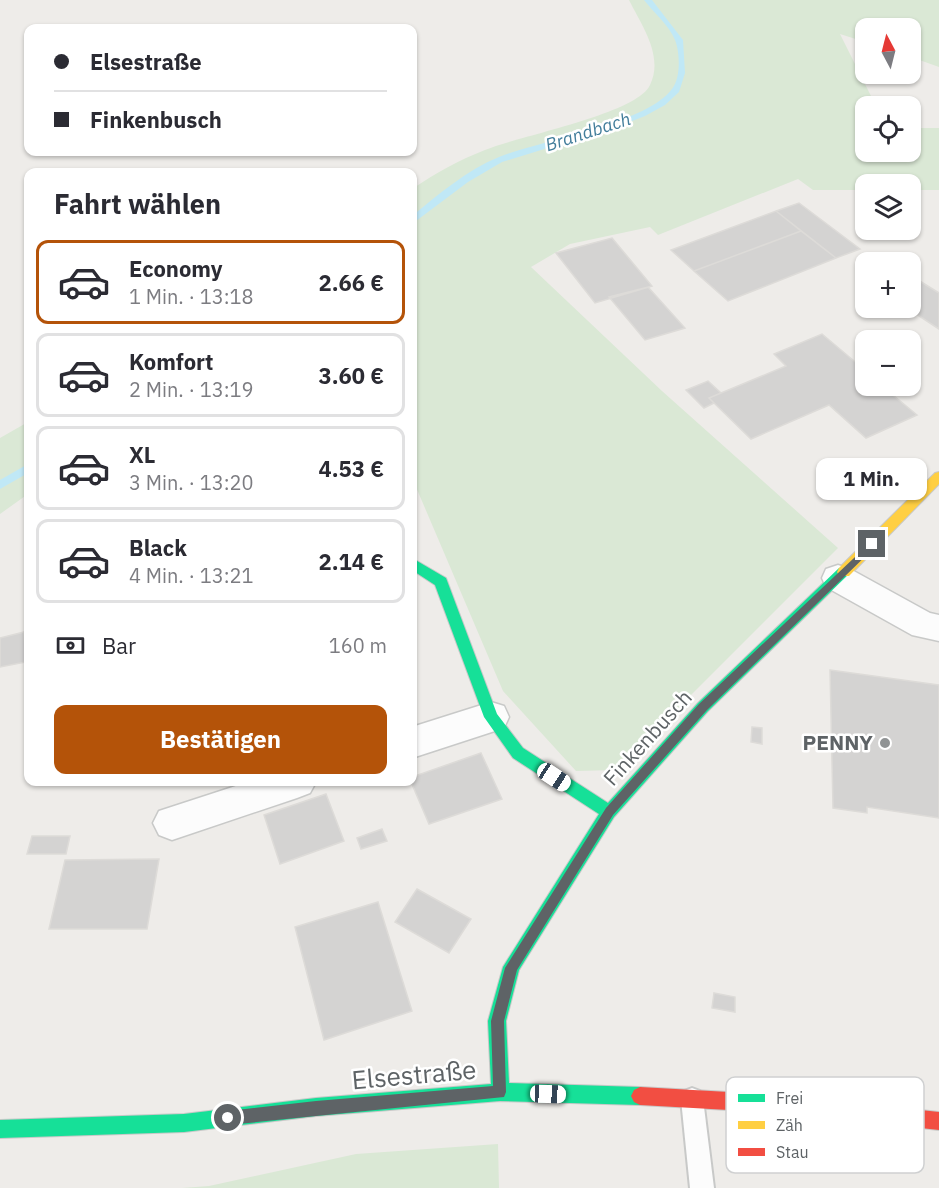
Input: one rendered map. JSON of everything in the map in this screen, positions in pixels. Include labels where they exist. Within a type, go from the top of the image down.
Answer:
[{"type":"street","name":"Finkenbusch","points":[[500,1092],[497,1021],[511,968],[609,812],[703,707],[838,578],[939,476]]},
{"type":"street","points":[[417,566],[441,582],[491,717],[518,753],[609,812]]},
{"type":"street","points":[[838,578],[924,626],[939,628]]},
{"type":"street","points":[[417,741],[491,717]]},
{"type":"street","points":[[172,823],[285,786]]},
{"type":"street","name":"Elsestraße","points":[[0,1129],[184,1123],[316,1107],[500,1092],[726,1100]]},
{"type":"street","name":"Elsestraße","points":[[924,1119],[939,1121]]},
{"type":"lane","points":[[692,1098],[702,1188]]},
{"type":"green space","points":[[629,0],[939,0],[939,67],[921,61],[921,18],[855,18],[855,39],[840,34],[855,64],[855,84],[865,84],[871,96],[855,96],[855,162],[921,162],[921,128],[939,128],[939,190],[921,190],[921,174],[855,174],[855,190],[813,190],[798,179],[658,235],[650,227],[570,244],[531,267],[662,391],[838,548],[616,770],[576,771],[503,691],[417,489],[417,186],[475,154],[501,144],[601,115],[641,96],[650,85],[654,74],[650,41]]},
{"type":"green space","points":[[24,424],[24,497],[0,514],[0,438]]},
{"type":"green space","points":[[498,1144],[499,1188],[182,1188],[209,1186],[356,1154]]},
{"type":"building","points":[[799,203],[860,249],[836,258],[776,211]]},
{"type":"building","points":[[776,211],[801,231],[694,271],[671,250]]},
{"type":"building","points":[[801,231],[836,258],[728,301],[694,271]]},
{"type":"building","points":[[612,238],[652,286],[595,303],[556,253]]},
{"type":"building","points":[[921,282],[939,293],[939,329],[921,317]]},
{"type":"building","points":[[648,287],[685,328],[645,340],[609,297]]},
{"type":"building","points":[[822,334],[855,362],[855,396],[894,396],[917,415],[866,438],[829,405],[751,439],[709,398],[786,366],[774,354]]},
{"type":"building","points":[[708,381],[721,393],[709,398],[714,403],[704,408],[686,390]]},
{"type":"building","points":[[24,632],[24,662],[0,667],[0,638]]},
{"type":"building","name":"PENNY","points":[[830,670],[939,685],[939,818],[867,807],[867,813],[833,808]]},
{"type":"building","points":[[752,727],[762,728],[762,744],[751,742]]},
{"type":"building","points":[[481,753],[502,799],[429,824],[413,786],[417,786],[417,775]]},
{"type":"building","points":[[326,794],[344,841],[280,864],[264,815]]},
{"type":"building","points":[[382,829],[387,841],[361,849],[357,838]]},
{"type":"building","points":[[32,836],[70,836],[66,854],[27,854]]},
{"type":"building","points":[[159,859],[147,929],[49,929],[65,860]]},
{"type":"building","points":[[417,889],[471,919],[449,953],[395,922]]},
{"type":"building","points":[[378,902],[412,1011],[324,1040],[295,927]]},
{"type":"building","points":[[714,993],[735,997],[735,1012],[712,1008]]},
{"type":"waterway","name":"Brandbach","points":[[417,217],[465,180],[499,160],[643,114],[662,103],[676,90],[682,65],[679,40],[648,0]]},
{"type":"waterway","name":"Brandbach","points":[[0,485],[24,470]]},
{"type":"traffic: fast","points":[[417,566],[441,582],[491,717],[518,753],[609,812]]},
{"type":"traffic: fast","points":[[500,1092],[497,1021],[511,967],[609,812],[703,707],[844,572]]},
{"type":"traffic: fast","points":[[0,1129],[184,1123],[316,1107],[500,1092],[640,1096]]},
{"type":"traffic: slow","points":[[844,572],[939,476]]},
{"type":"traffic: jam","points":[[640,1096],[726,1101]]},
{"type":"traffic: jam","points":[[924,1119],[939,1121]]},
{"type":"place","name":"PENNY","points":[[885,743]]},
{"type":"route","points":[[228,1118],[316,1107],[500,1092],[497,1021],[511,968],[609,812],[703,707],[872,544]]}]
